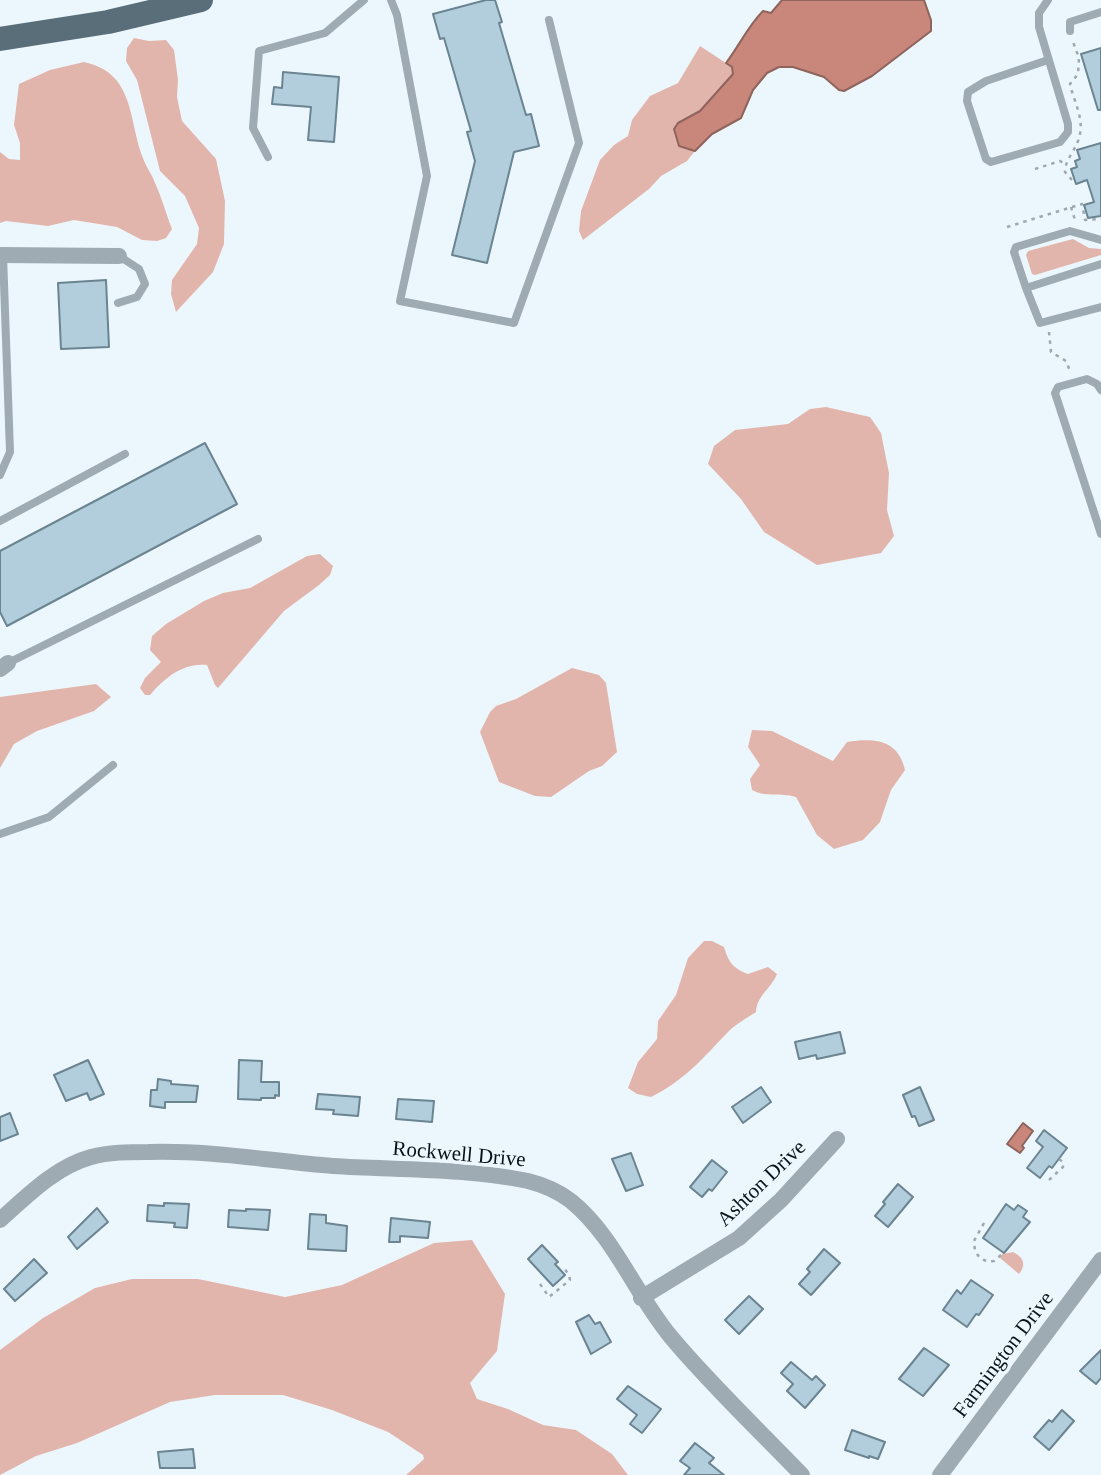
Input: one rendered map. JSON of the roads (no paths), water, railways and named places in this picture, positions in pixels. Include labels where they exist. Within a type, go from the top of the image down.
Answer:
[{"type":"main road","points":[[0,39],[108,22],[201,0]]},
{"type":"street","points":[[2,255],[119,256]]},
{"type":"street","name":"Ashton Drive","points":[[641,1297],[745,1234],[781,1200],[837,1139]]},
{"type":"street","name":"Rockwell Drive","points":[[0,1220],[38,1187],[64,1169],[91,1157],[119,1153],[208,1152],[331,1166],[494,1175],[537,1183],[571,1201],[605,1237],[641,1297],[672,1339],[802,1475]]},
{"type":"street","name":"Farmington Drive","points":[[940,1475],[1101,1260]]},
{"type":"lane","points":[[268,158],[253,128],[259,51],[325,33],[364,0]]},
{"type":"lane","points":[[391,0],[397,15],[427,176],[400,301],[514,323],[579,143],[549,20]]},
{"type":"lane","points":[[1048,0],[1042,6],[1038,17],[1068,124],[1067,135],[1060,142],[991,162],[984,156],[967,101],[968,92],[986,81],[1048,60]]},
{"type":"lane","points":[[1070,31],[1070,22],[1101,12]]},
{"type":"lane","points":[[1101,240],[1070,231],[1016,247],[1014,252],[1038,322],[1048,322],[1101,307]]},
{"type":"lane","points":[[0,475],[10,452],[2,255]]},
{"type":"lane","points":[[118,303],[138,297],[145,284],[139,269],[119,256]]},
{"type":"lane","points":[[1026,288],[1101,264]]},
{"type":"lane","points":[[1101,390],[1090,379],[1058,387],[1055,393],[1101,534]]},
{"type":"lane","points":[[0,521],[125,454]]},
{"type":"lane","points":[[4,666],[258,539]]},
{"type":"lane","points":[[0,834],[49,817],[113,765]]}]
